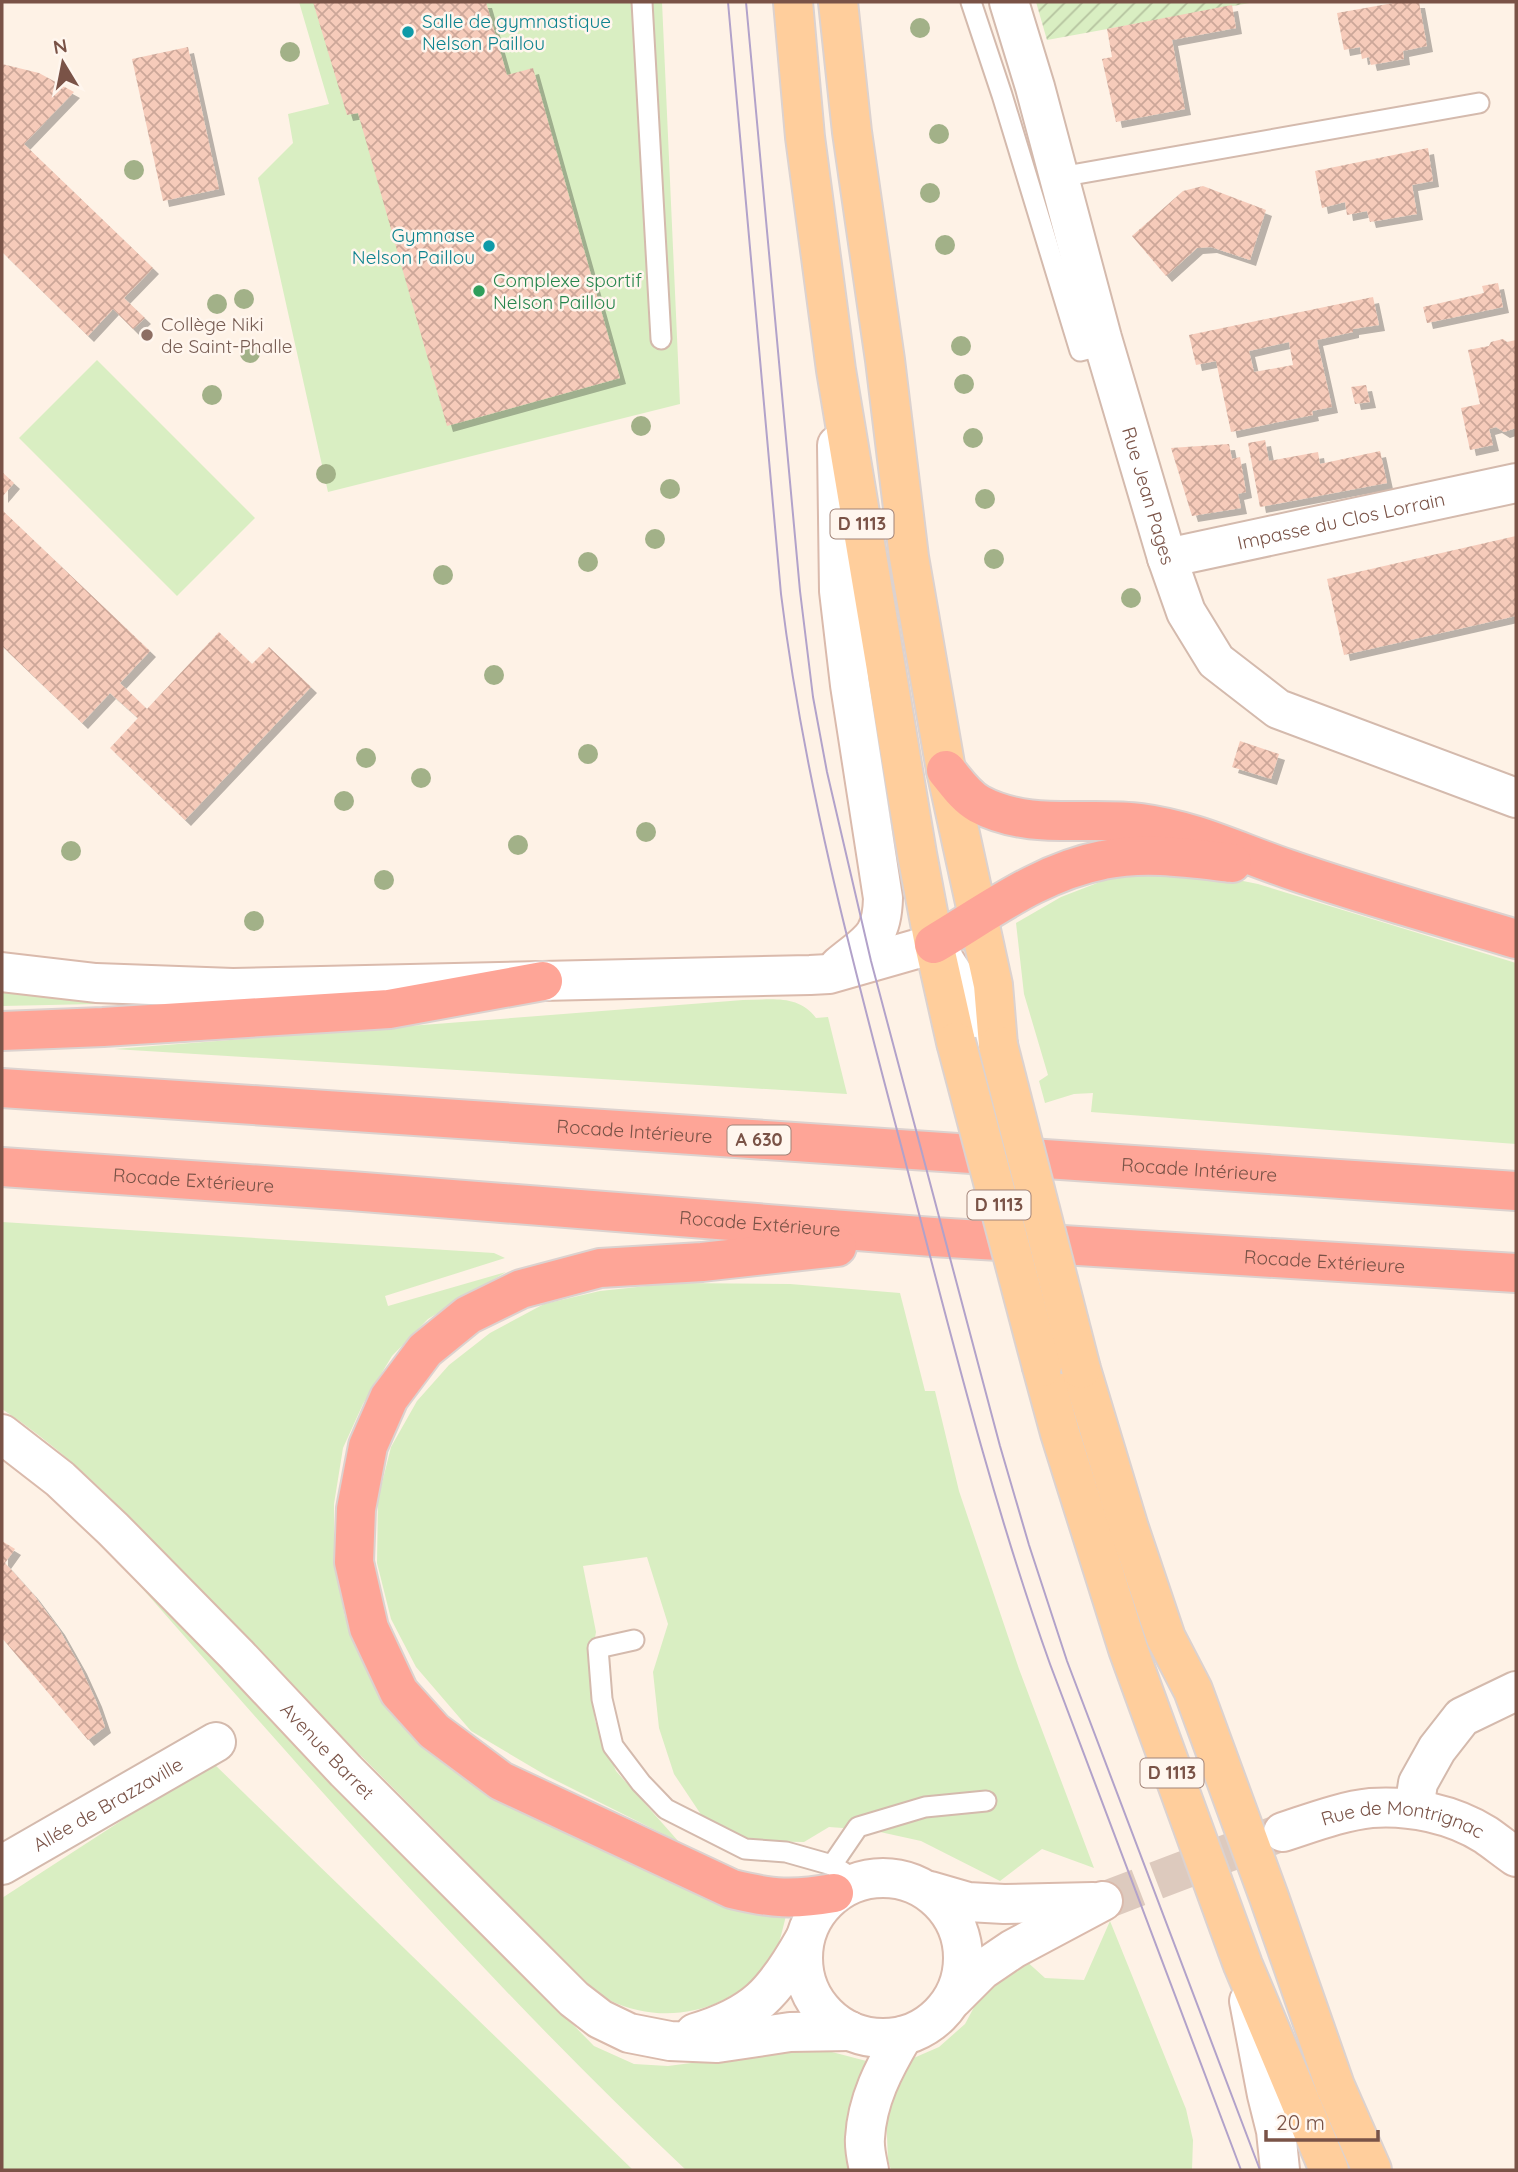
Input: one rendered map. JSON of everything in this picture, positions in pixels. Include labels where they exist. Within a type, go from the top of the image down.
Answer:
[{"type":"highway","points":[[946,770],[961,790],[979,804],[1003,813],[1041,821],[1140,823],[1187,831],[1289,870],[1516,939]]},
{"type":"highway","points":[[934,943],[1019,891],[1054,874],[1104,859],[1137,856],[1183,857],[1289,870]]},
{"type":"highway","points":[[2,1031],[389,1009],[543,981]]},
{"type":"highway","name":"Rocade Intérieure","points":[[2,1088],[1516,1191]]},
{"type":"highway","name":"Rocade Extérieure","points":[[2,1167],[351,1191],[933,1237],[1516,1273]]},
{"type":"highway","points":[[841,1880],[797,1899],[764,1897],[732,1889],[501,1781],[434,1731],[399,1692],[369,1628],[354,1562],[355,1509],[373,1434],[389,1398],[425,1350],[468,1315],[521,1289],[600,1268],[702,1262],[933,1237]]},
{"type":"main road","name":"D 1113","points":[[793,2],[805,137],[836,370],[934,943],[956,1042],[1060,1433],[1128,1649],[1242,1965],[1329,2170]]},
{"type":"main road","name":"D 1113","points":[[838,2],[852,132],[885,360],[909,557],[946,770],[993,985],[998,1045],[1081,1369],[1129,1528],[1166,1638],[1193,1690],[1335,2086],[1372,2170]]},
{"type":"street","name":"Rue Jean Pages","points":[[1009,2],[1060,177],[1104,345],[1167,558],[1186,612],[1216,661],[1278,709],[1516,798]]},
{"type":"street","points":[[829,974],[877,935],[883,916],[883,898],[854,712],[839,591],[836,370]]},
{"type":"street","name":"Impasse du Clos Lorrain","points":[[1167,558],[1516,483]]},
{"type":"street","points":[[2,972],[96,984],[233,988],[829,974],[934,943],[998,1045]]},
{"type":"street","name":"Avenue Barret","points":[[2,1434],[60,1479],[113,1529],[346,1771],[574,1999],[600,2019],[629,2033],[670,2041],[717,2043],[790,2032],[850,2031]]},
{"type":"street","points":[[1414,1809],[1418,1783],[1437,1749],[1462,1717],[1516,1691]]},
{"type":"street","name":"Allée de Brazzaville","points":[[2,1866],[216,1742]]},
{"type":"street","name":"Rue de Montrignac","points":[[1283,1832],[1371,1808],[1414,1809],[1449,1818],[1484,1834],[1516,1857]]},
{"type":"street","points":[[895,1878],[908,1880],[930,1891],[968,1902],[1004,1904],[1102,1901],[1013,1949],[982,1970],[940,2016],[923,2028],[903,2036],[876,2038],[850,2031],[827,2016],[811,1994],[803,1968],[804,1940],[815,1914],[841,1880],[895,1878]]},
{"type":"street","points":[[930,1891],[948,1909],[960,1930],[964,1953],[962,1977],[953,1999]]},
{"type":"street","name":"Avenue Barret","points":[[670,2041],[718,2026],[759,2003],[784,1976],[804,1940]]},
{"type":"street","points":[[1242,1965],[1276,2131],[1280,2170]]},
{"type":"street","points":[[869,2170],[864,2139],[871,2099],[903,2036]]},
{"type":"lane","points":[[642,2],[661,339]]},
{"type":"lane","points":[[971,2],[1080,351],[1104,345]]},
{"type":"lane","points":[[1060,177],[1479,103]]},
{"type":"lane","points":[[634,1640],[598,1648],[602,1699],[613,1746],[641,1783],[666,1809],[745,1849],[786,1852],[841,1880],[858,1827],[925,1807],[986,1801]]},
{"type":"green space","name":"Complexe sportif Nelson Paillou","points":[[299,2],[662,2],[680,404],[328,492],[258,178],[293,143],[288,114],[329,104]]},
{"type":"green space","points":[[1036,2],[1255,2],[1047,40]]},
{"type":"green space","points":[[97,360],[255,518],[177,596],[19,438]]},
{"type":"green space","points":[[1148,873],[1203,873],[1258,884],[1516,963],[1516,1144],[1091,1112],[1093,1093],[1074,1094],[1045,1103],[1039,1081],[1048,1075],[1024,994],[1016,923],[1061,897],[1105,880]]},
{"type":"green space","points":[[2,982],[101,995],[96,1004],[2,1006]]},
{"type":"green space","points":[[743,1000],[783,1000],[801,1005],[816,1018],[828,1017],[847,1094],[114,1049]]},
{"type":"green space","points":[[2,1222],[494,1253],[505,1258],[385,1296],[388,1306],[506,1272],[428,1319],[392,1356],[363,1404],[343,1448],[334,1504],[334,1561],[345,1617],[368,1669],[403,1722],[787,1912],[775,1953],[757,1976],[739,1991],[719,2002],[676,2013],[654,2013],[631,2008],[596,1992],[574,1974],[129,1516],[68,1459],[2,1409]]},
{"type":"green space","points":[[675,1283],[790,1284],[900,1293],[925,1391],[935,1391],[959,1491],[1019,1669],[1094,1868],[1042,1849],[1000,1881],[921,1841],[871,1830],[829,1827],[804,1842],[753,1841],[704,1819],[674,1774],[659,1728],[653,1672],[668,1624],[647,1557],[583,1566],[596,1632],[590,1666],[595,1721],[616,1771],[679,1842],[547,1776],[471,1731],[416,1667],[391,1619],[377,1563],[378,1499],[391,1447],[417,1401],[449,1365],[490,1333],[544,1304],[600,1291]]},
{"type":"green space","points":[[119,1562],[594,2046],[634,2064],[668,2066],[730,2058],[810,2042],[832,2052],[874,2063],[847,2154],[849,2170],[686,2170],[538,2024],[395,1873]]},
{"type":"green space","points":[[212,1762],[633,2170],[2,2170],[2,1898]]},
{"type":"green space","points":[[1110,1921],[1186,2109],[1193,2140],[1192,2170],[891,2170],[888,2160],[886,2113],[909,2060],[939,2047],[965,2024],[987,1983],[1024,1959],[1045,1978],[1084,1980]]},
{"type":"building","name":"Gymnase Nelson Paillou","points":[[313,2],[486,2],[507,75],[533,68],[620,378],[447,426],[358,113],[347,115]]},
{"type":"building","points":[[1399,2],[1419,2],[1427,46],[1403,51],[1404,59],[1371,65],[1369,57],[1362,59],[1360,47],[1344,50],[1337,13]]},
{"type":"building","points":[[1232,5],[1236,28],[1172,40],[1185,109],[1116,122],[1102,59],[1112,57],[1107,29]]},
{"type":"building","points":[[188,47],[219,189],[163,201],[132,59]]},
{"type":"building","points":[[2,64],[39,73],[74,92],[24,144],[153,268],[124,298],[145,318],[133,329],[113,309],[88,336],[2,252]]},
{"type":"building","points":[[1428,148],[1433,181],[1412,185],[1417,214],[1370,222],[1367,211],[1347,215],[1345,202],[1322,208],[1315,171]]},
{"type":"building","points":[[1203,186],[1266,210],[1250,260],[1211,247],[1197,248],[1166,276],[1132,236],[1183,191]]},
{"type":"building","points":[[1498,283],[1503,307],[1427,323],[1423,307],[1484,293],[1482,286]]},
{"type":"building","points":[[1373,297],[1379,325],[1353,329],[1353,332],[1317,340],[1332,407],[1312,411],[1313,415],[1231,432],[1216,361],[1196,365],[1189,335]],"holes":[[[1289,342],[1293,365],[1254,372],[1249,351]]]},
{"type":"building","points":[[1503,339],[1507,342],[1516,340],[1516,428],[1504,432],[1496,427],[1489,429],[1493,445],[1470,450],[1461,408],[1480,404],[1468,350],[1489,346],[1491,342]]},
{"type":"building","points":[[1366,385],[1370,402],[1355,404],[1351,387]]},
{"type":"building","points":[[1265,440],[1269,461],[1318,452],[1320,464],[1380,451],[1387,483],[1260,507],[1248,443]]},
{"type":"building","points":[[1229,444],[1232,459],[1240,457],[1246,492],[1238,494],[1241,508],[1192,516],[1171,448]]},
{"type":"building","points":[[2,472],[14,483],[2,497]]},
{"type":"building","points":[[2,510],[150,651],[120,683],[147,709],[219,632],[252,664],[269,647],[311,687],[185,820],[110,748],[138,718],[110,693],[82,723],[2,646]]},
{"type":"building","points":[[1516,536],[1516,616],[1344,655],[1327,579]]},
{"type":"building","points":[[1240,741],[1279,754],[1271,779],[1232,767]]},
{"type":"building","points":[[2,1541],[15,1549],[5,1563],[59,1629],[96,1701],[105,1727],[88,1740],[2,1638]]},
{"type":"tunnel","points":[[1103,1901],[1280,1833]]},
{"type":"tram line","points":[[728,2],[781,594],[804,739],[834,883],[956,1356],[1009,1542],[1050,1664],[1241,2170]]},
{"type":"tram line","points":[[746,2],[800,591],[813,697],[827,772],[871,961],[1000,1446],[1029,1545],[1067,1661],[1260,2170]]},
{"type":"place","name":"Salle de gymnastique Nelson Paillou","points":[[408,32]]},
{"type":"place","name":"Gymnase Nelson Paillou","points":[[489,246]]},
{"type":"place","name":"Complexe sportif Nelson Paillou","points":[[479,291]]},
{"type":"place","name":"Collège Niki de Saint-Phalle","points":[[147,335]]}]
